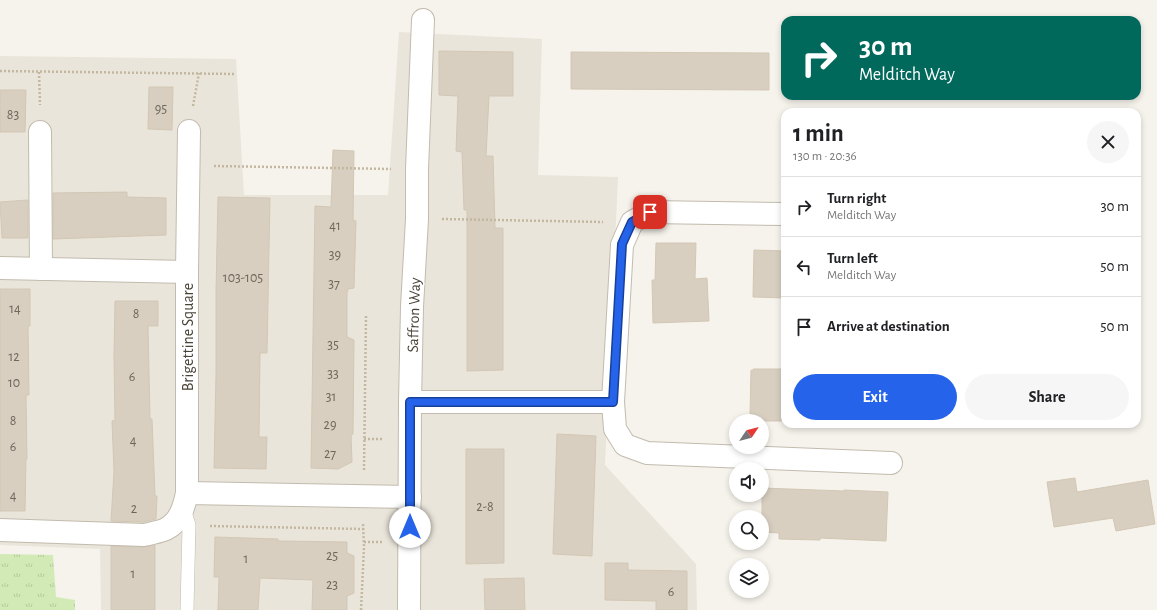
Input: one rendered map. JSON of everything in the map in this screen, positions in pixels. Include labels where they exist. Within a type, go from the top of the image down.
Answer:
[{"type":"street","name":"Saffron Way","points":[[410,610],[410,402],[412,307],[417,219],[417,169],[423,20]]},
{"type":"street","points":[[187,272],[189,131]]},
{"type":"street","points":[[40,132],[41,269]]},
{"type":"street","points":[[781,214],[650,212],[632,222],[622,244],[613,402],[615,429],[625,445],[646,453],[891,463]]},
{"type":"street","name":"Brigettine Square","points":[[0,268],[187,272],[187,509]]},
{"type":"street","points":[[410,402],[613,402]]},
{"type":"street","points":[[0,530],[144,535],[166,528],[176,521],[187,509],[364,496],[410,497]]},
{"type":"lane","points":[[187,509],[187,610]]},
{"type":"path","points":[[0,71],[235,74]]},
{"type":"path","points":[[40,72],[40,132]]},
{"type":"path","points":[[189,131],[199,73]]},
{"type":"path","points":[[188,166],[417,169]]},
{"type":"path","points":[[417,219],[632,222]]},
{"type":"path","points":[[361,610],[364,547],[366,315]]},
{"type":"path","points":[[187,509],[363,529]]},
{"type":"shaded area","points":[[399,32],[542,39],[538,175],[618,177],[605,465],[696,564],[697,610],[101,610],[100,549],[0,545],[0,56],[236,59],[244,195],[388,195]]},
{"type":"green space","points":[[0,554],[53,555],[56,597],[75,600],[75,610],[0,610]]},
{"type":"building","points":[[439,51],[513,52],[513,96],[489,96],[486,156],[493,156],[495,228],[503,228],[503,370],[467,371],[467,210],[464,210],[462,152],[456,151],[458,96],[439,95]]},
{"type":"building","points":[[571,52],[769,53],[769,90],[571,89]]},
{"type":"building","points":[[149,87],[173,87],[172,130],[148,129]]},
{"type":"building","points":[[0,90],[26,90],[25,132],[0,132]]},
{"type":"building","points":[[333,150],[354,151],[353,220],[356,221],[354,288],[348,289],[347,293],[347,337],[354,340],[353,434],[351,435],[352,462],[338,469],[311,468],[315,206],[331,207]]},
{"type":"building","points":[[127,192],[127,197],[166,198],[166,235],[53,239],[53,193]]},
{"type":"building","points":[[218,197],[270,198],[267,353],[260,353],[259,437],[267,437],[266,469],[214,468]]},
{"type":"building","points":[[28,200],[28,238],[2,238],[0,202]]},
{"type":"building","points":[[656,243],[696,243],[695,279],[707,278],[709,321],[653,323],[652,280],[655,280]]},
{"type":"building","points":[[754,250],[781,251],[781,298],[753,297]]},
{"type":"building","points":[[0,289],[30,289],[30,326],[28,326],[29,395],[26,395],[27,459],[25,511],[0,511]]},
{"type":"building","points":[[115,301],[158,301],[158,326],[148,326],[150,419],[152,419],[155,496],[157,496],[156,519],[143,522],[111,521],[114,472],[112,421],[115,420]]},
{"type":"building","points":[[781,369],[781,421],[769,421],[769,414],[750,414],[751,370]]},
{"type":"building","points":[[557,434],[596,436],[592,556],[553,554]]},
{"type":"building","points":[[466,449],[504,449],[504,563],[466,564]]},
{"type":"building","points":[[1075,478],[1077,492],[1148,480],[1155,524],[1116,531],[1113,518],[1054,527],[1047,482]]},
{"type":"building","points":[[769,488],[888,492],[886,541],[820,538],[820,540],[779,539],[779,533],[769,532],[769,510],[762,510],[762,502],[769,502]]},
{"type":"building","points":[[215,537],[278,539],[278,541],[347,542],[347,553],[354,556],[354,593],[347,596],[347,610],[312,610],[313,580],[260,578],[258,610],[218,610],[219,577],[214,577]]},
{"type":"building","points":[[155,545],[155,610],[111,610],[111,546],[144,547]]},
{"type":"building","points":[[605,563],[628,563],[628,570],[687,571],[687,610],[656,610],[656,601],[605,600]]},
{"type":"building","points":[[524,578],[525,610],[485,610],[484,579]]},
{"type":"route","points":[[410,527],[410,402],[613,402],[622,244],[632,222],[650,212]]}]
